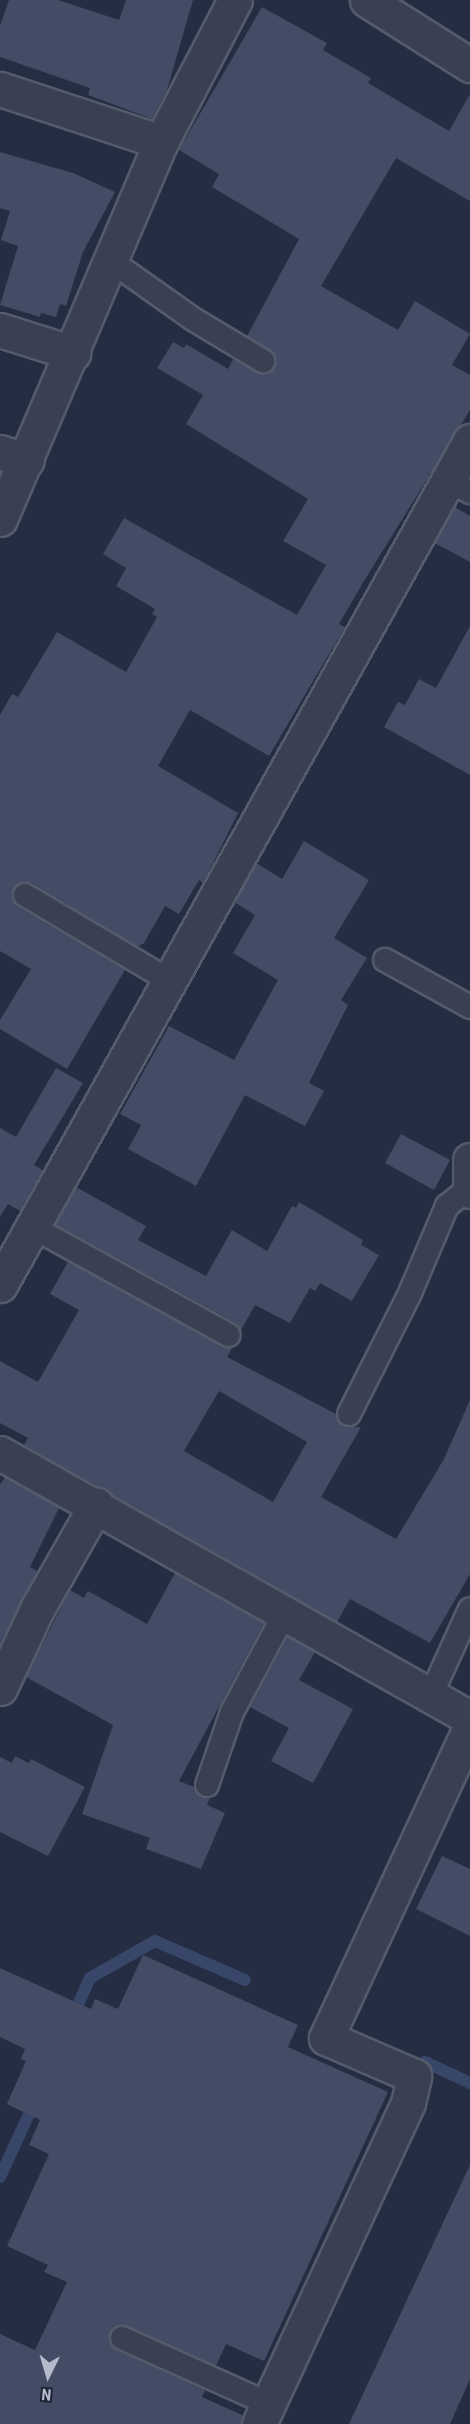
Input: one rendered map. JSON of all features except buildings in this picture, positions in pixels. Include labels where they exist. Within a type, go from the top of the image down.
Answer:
[{"type":"street","points":[[0,519],[14,456],[73,353],[161,142],[235,0]]},
{"type":"street","points":[[367,0],[470,66]]},
{"type":"street","points":[[0,89],[161,142]]},
{"type":"street","points":[[0,330],[73,353]]},
{"type":"street","points":[[0,1285],[34,1228],[170,981],[459,486],[470,441]]},
{"type":"street","points":[[0,1453],[96,1505],[470,1718]]},
{"type":"street","points":[[0,1688],[37,1609],[96,1505]]},
{"type":"street","points":[[264,2414],[408,2103],[414,2076],[326,2038],[470,1728]]},
{"type":"lane","points":[[111,261],[193,319],[263,361]]},
{"type":"lane","points":[[25,895],[170,981]]},
{"type":"lane","points":[[385,960],[470,1007]]},
{"type":"lane","points":[[349,1414],[410,1293],[447,1206],[469,1180]]},
{"type":"lane","points":[[34,1228],[229,1335]]},
{"type":"lane","points":[[431,1695],[470,1609]]},
{"type":"lane","points":[[207,1785],[232,1712],[285,1613]]},
{"type":"lane","points":[[122,2338],[264,2414]]},
{"type":"waterway","points":[[73,2016],[90,1978],[155,1941],[245,1980]]},
{"type":"waterway","points":[[425,2062],[470,2083]]},
{"type":"waterway","points":[[0,2177],[35,2101]]}]
